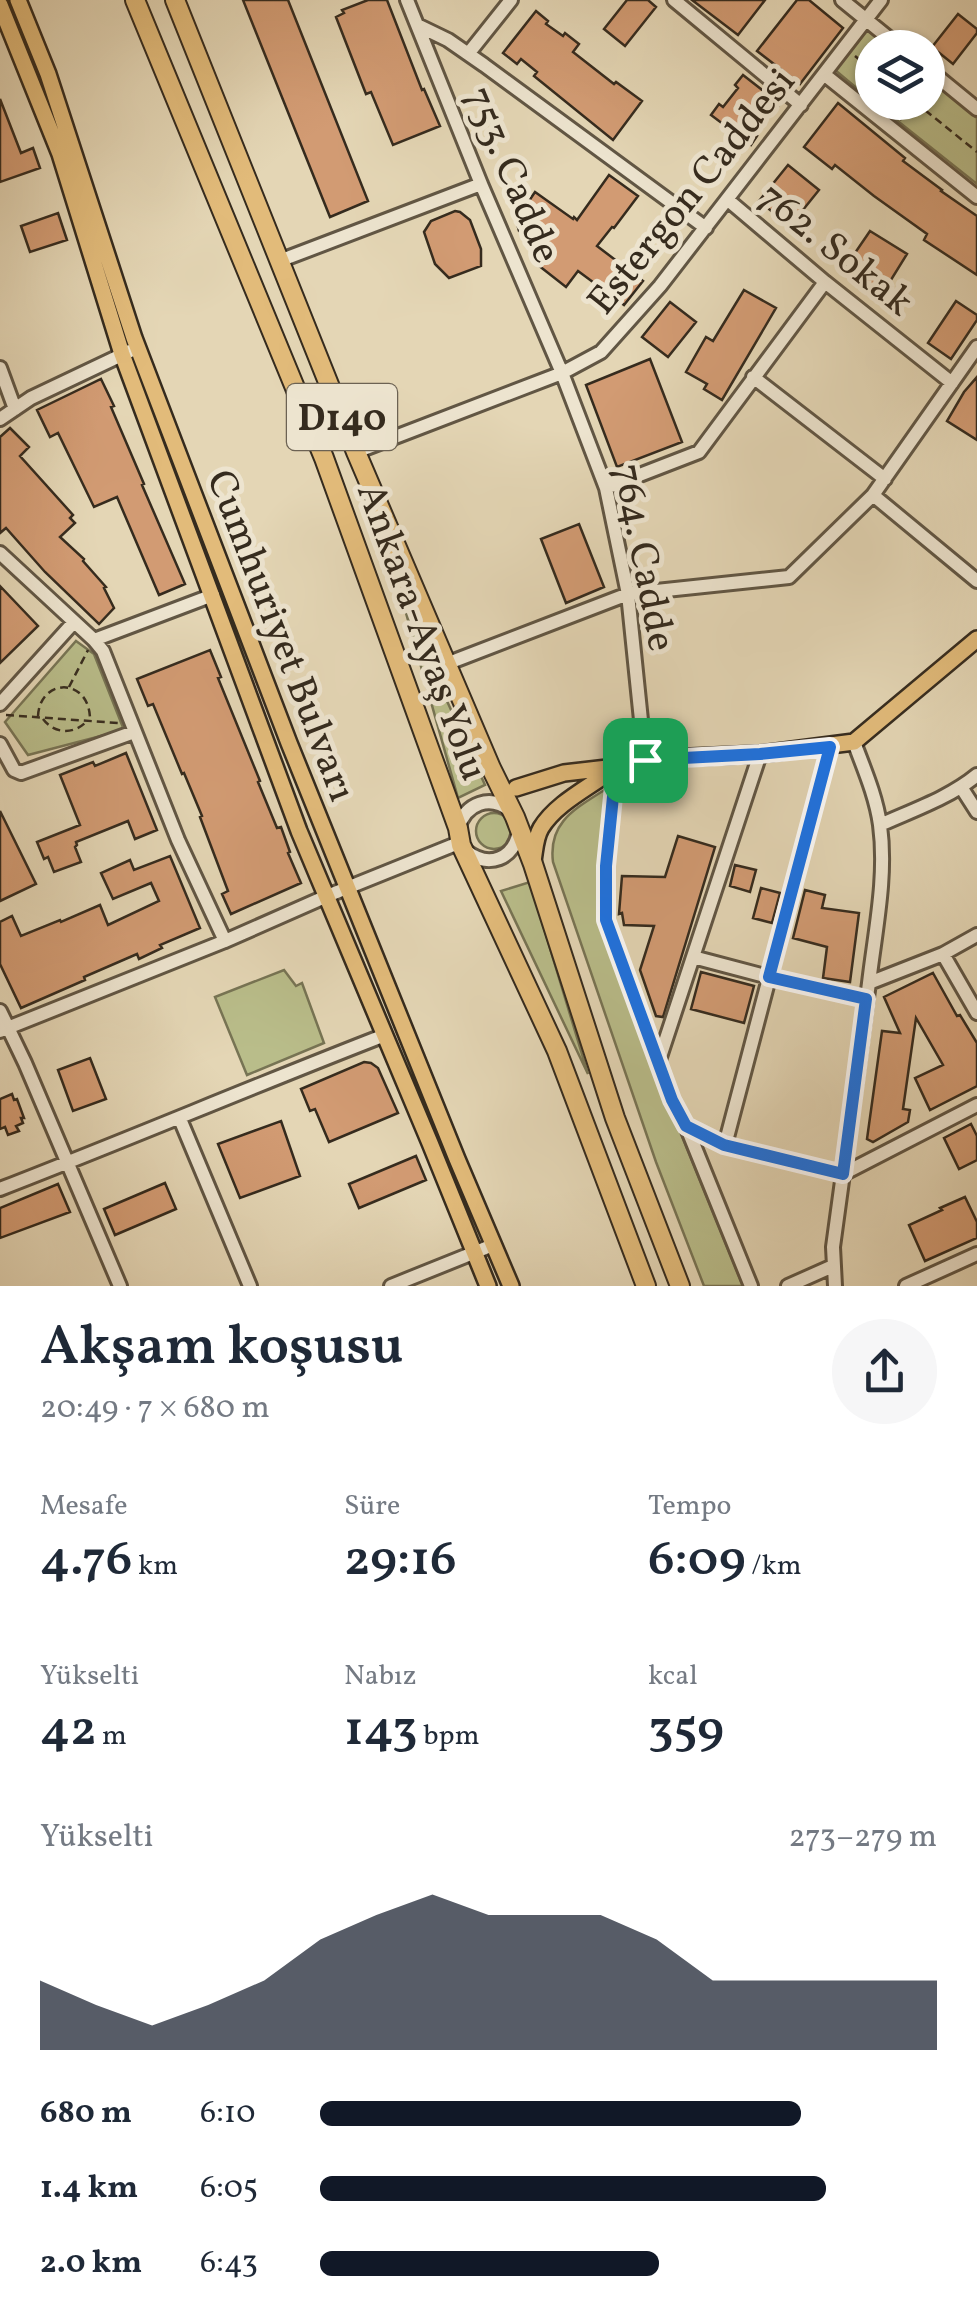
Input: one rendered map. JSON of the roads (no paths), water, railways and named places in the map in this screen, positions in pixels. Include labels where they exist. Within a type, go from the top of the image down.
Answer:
[{"type":"highway","name":"Ankara-Ayaş Yolu","points":[[135,0],[324,458],[462,840],[557,1052],[646,1286]]},
{"type":"highway","name":"Ankara-Ayaş Yolu","points":[[175,0],[356,452],[515,817],[615,1118],[680,1286]]},
{"type":"main road","name":"Cumhuriyet Bulvarı","points":[[18,0],[48,74],[130,351],[511,1286]]},
{"type":"main road","name":"Cumhuriyet Bulvarı","points":[[0,5],[5,29],[60,154],[299,832],[488,1286]]},
{"type":"main road","points":[[504,799],[564,773],[645,760],[760,754],[854,742],[977,640]]},
{"type":"main road","points":[[533,864],[541,828],[560,807],[616,767]]},
{"type":"street","name":"753. Cadde","points":[[407,0],[562,373]]},
{"type":"street","points":[[468,54],[511,0]]},
{"type":"street","points":[[674,0],[801,105]]},
{"type":"street","points":[[842,0],[879,30]]},
{"type":"street","name":"Estergon Caddesi","points":[[356,452],[562,373],[601,352],[660,286],[881,0]]},
{"type":"street","points":[[417,25],[468,54],[706,228]]},
{"type":"street","points":[[825,75],[977,196]]},
{"type":"street","points":[[945,83],[977,109]]},
{"type":"street","points":[[280,261],[481,184]]},
{"type":"street","name":"762. Sokak","points":[[728,200],[952,382]]},
{"type":"street","points":[[606,488],[699,452],[825,282]]},
{"type":"street","points":[[446,664],[628,594],[789,577],[873,495],[977,347]]},
{"type":"street","points":[[0,420],[31,398],[130,351]]},
{"type":"street","points":[[0,368],[15,409]]},
{"type":"street","name":"764. Cadde","points":[[562,373],[606,488],[628,594],[645,760]]},
{"type":"street","points":[[753,378],[885,478]]},
{"type":"street","points":[[873,495],[977,582]]},
{"type":"street","points":[[0,553],[94,640],[102,652],[178,840],[226,942]]},
{"type":"street","points":[[94,640],[213,595]]},
{"type":"street","points":[[0,704],[74,622]]},
{"type":"street","points":[[0,744],[14,770],[21,773],[133,728]]},
{"type":"street","points":[[835,1286],[833,1266],[843,1174],[882,864],[880,825],[854,742]]},
{"type":"street","points":[[724,1145],[830,747]]},
{"type":"street","points":[[658,1063],[760,754]]},
{"type":"street","points":[[616,767],[606,866],[606,920],[672,1100],[751,1286]]},
{"type":"street","points":[[880,825],[961,788],[977,775]]},
{"type":"street","points":[[961,788],[977,812]]},
{"type":"street","points":[[504,799],[466,810],[462,840],[474,858],[484,861],[504,857],[519,836],[541,828]]},
{"type":"street","points":[[4,1030],[226,942],[462,840]]},
{"type":"street","points":[[868,983],[943,954],[977,935]]},
{"type":"street","points":[[943,954],[977,1013]]},
{"type":"street","points":[[693,957],[866,999]]},
{"type":"street","points":[[0,1011],[4,1030],[68,1162],[120,1286]]},
{"type":"street","points":[[0,1189],[385,1035]]},
{"type":"street","points":[[686,1126],[724,1145],[843,1174],[977,1105]]},
{"type":"street","points":[[180,1119],[250,1286]]},
{"type":"street","points":[[391,1286],[493,1245]]},
{"type":"street","points":[[906,1286],[977,1254]]},
{"type":"street","points":[[788,1286],[833,1266]]}]
